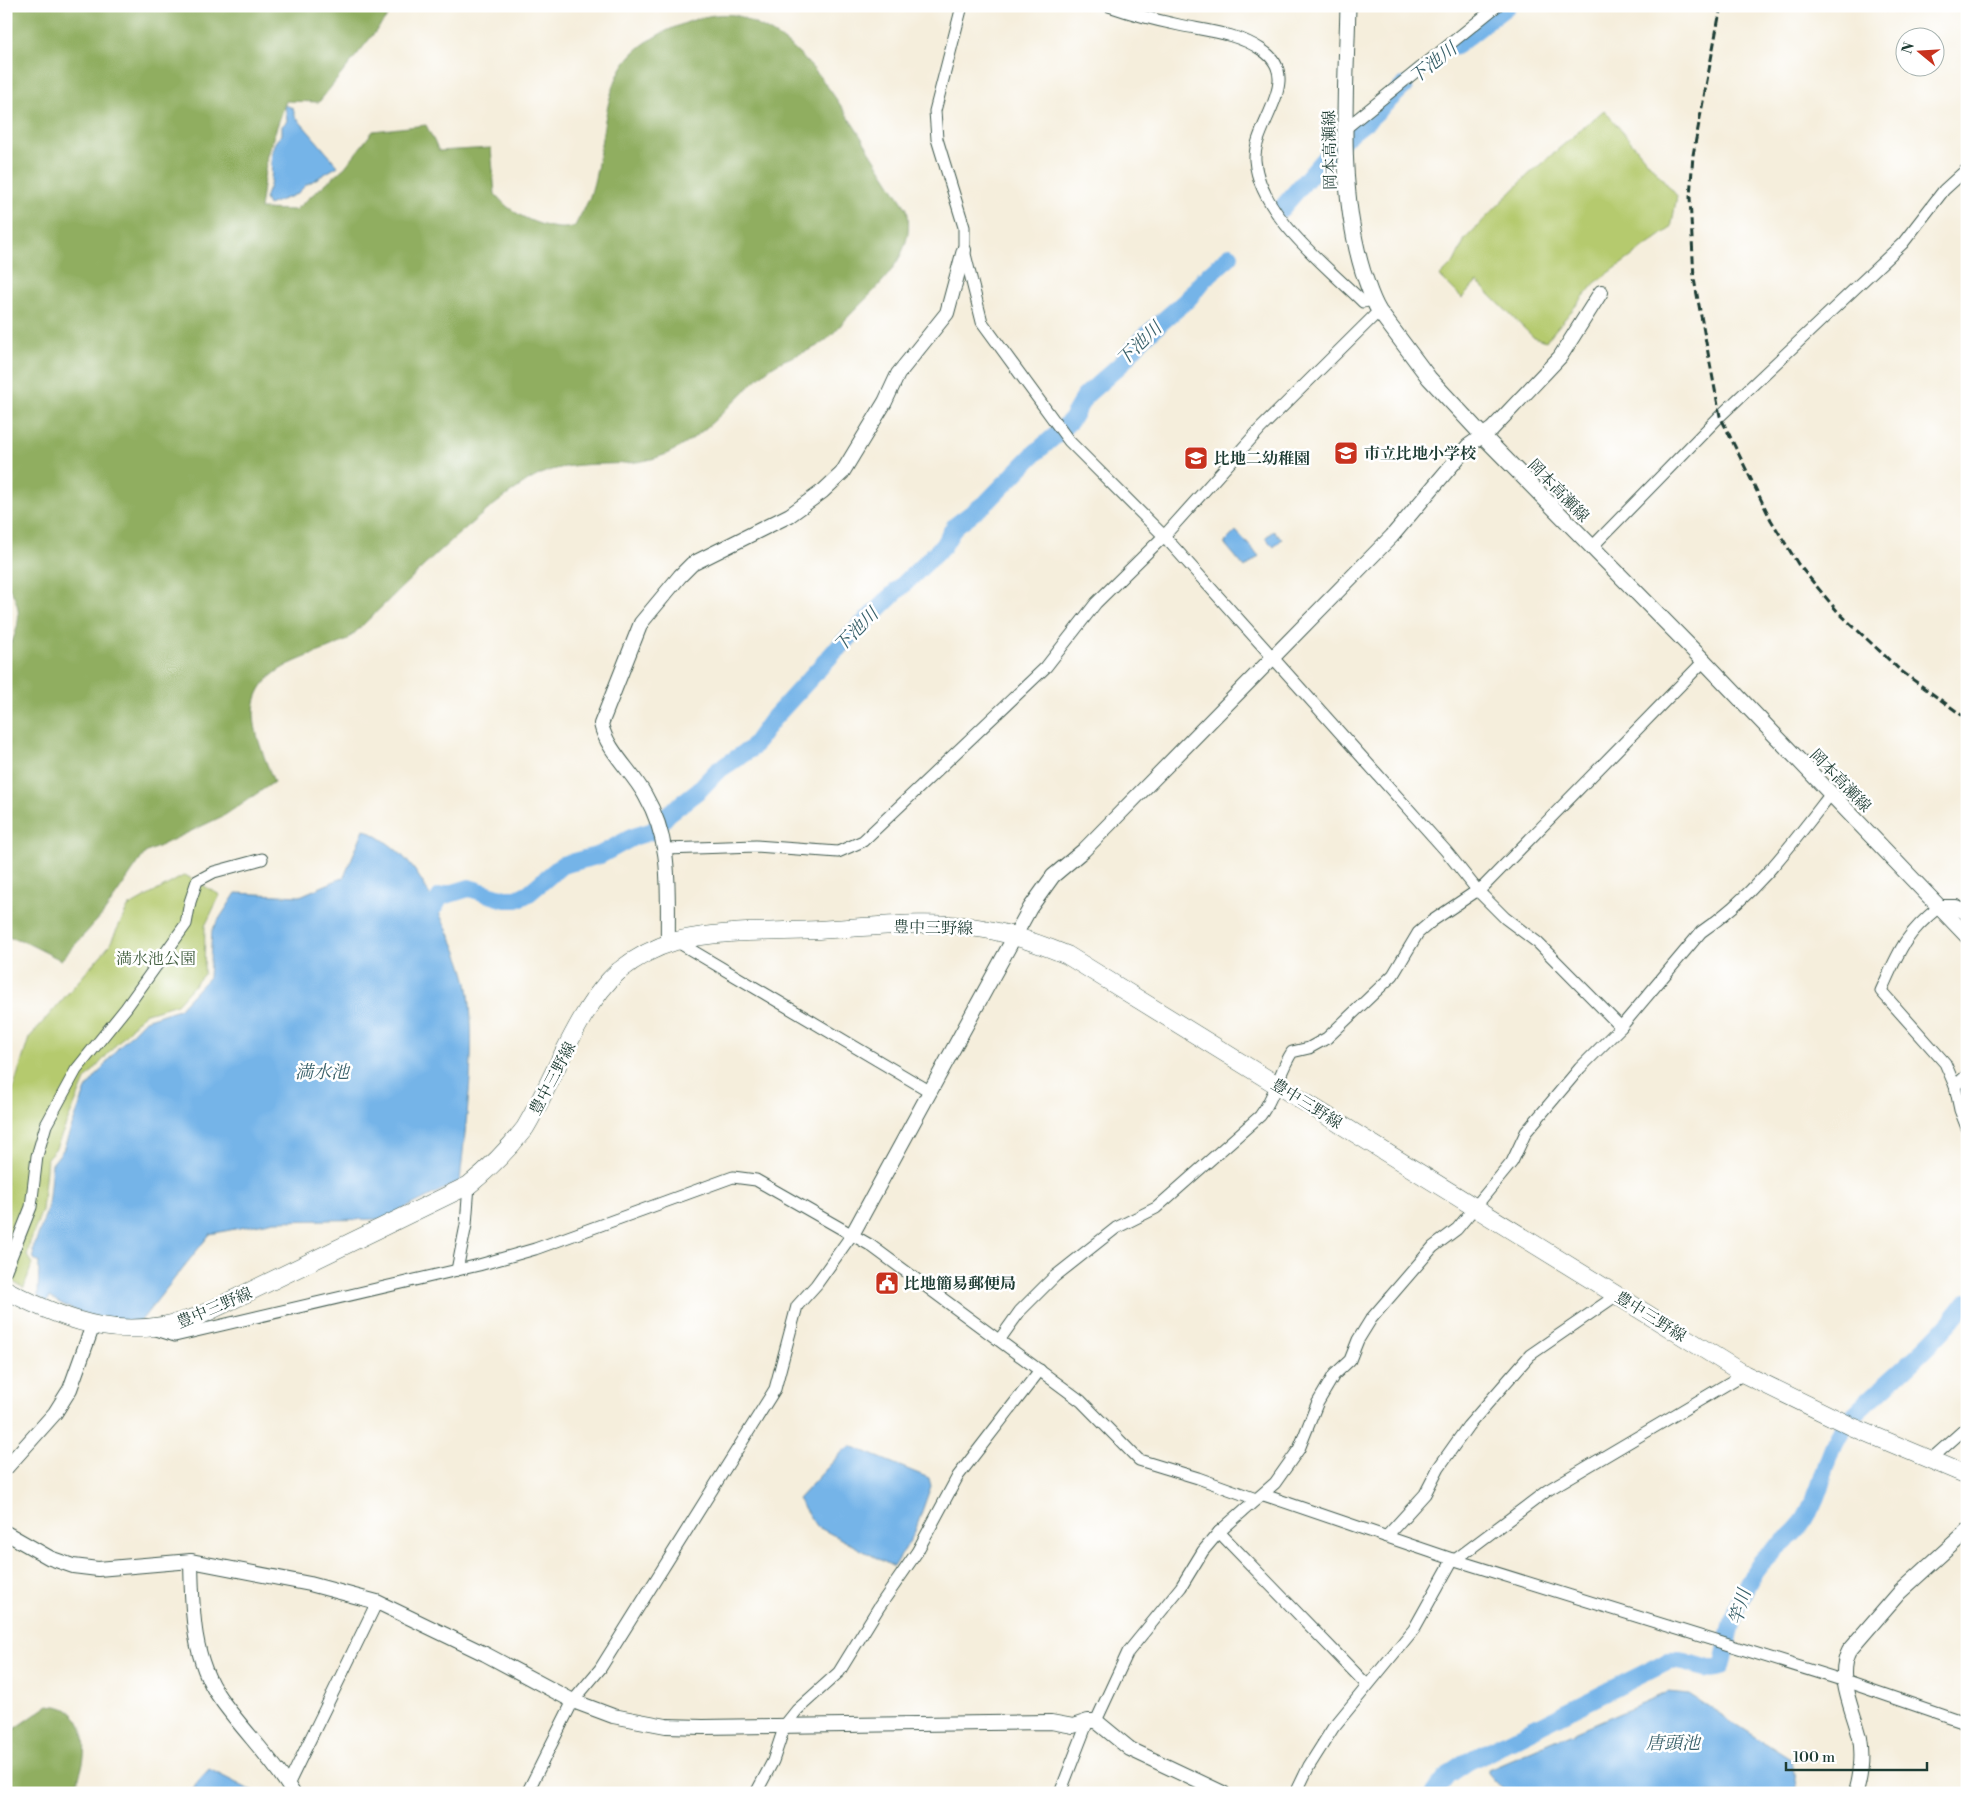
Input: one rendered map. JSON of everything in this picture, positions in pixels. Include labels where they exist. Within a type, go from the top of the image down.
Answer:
[{"type":"main road","name":"岡本高瀬線","points":[[1348,6],[1346,189],[1354,241],[1376,306],[1425,372],[1482,435],[1704,661],[1830,795],[1967,936]]},
{"type":"main road","name":"豊中三野線","points":[[6,1290],[50,1310],[93,1325],[135,1331],[153,1329],[197,1317],[469,1185],[501,1158],[524,1128],[588,1008],[605,985],[633,961],[672,942],[731,934],[936,925],[984,928],[1016,936],[1067,955],[1092,969],[1744,1374],[1847,1424],[1967,1475]]},
{"type":"street","points":[[962,6],[934,111],[937,139],[964,227],[964,250],[982,322],[1069,441],[1164,536],[1446,851],[1478,891],[1505,918],[1538,943],[1621,1027]]},
{"type":"street","points":[[666,849],[756,846],[838,852],[863,841],[1046,667],[1096,603],[1164,536],[1260,429],[1376,306],[1363,302],[1278,217],[1258,179],[1255,158],[1259,135],[1278,93],[1280,80],[1275,61],[1263,50],[1241,38],[1147,19],[1109,6]]},
{"type":"street","points":[[1346,135],[1497,6]]},
{"type":"street","points":[[1591,548],[1720,416],[1903,243],[1944,190],[1967,169]]},
{"type":"street","points":[[931,1092],[672,942],[666,849],[662,831],[648,800],[626,765],[604,738],[601,724],[641,623],[692,564],[790,515],[823,491],[842,473],[885,402],[898,374],[947,313],[964,250]]},
{"type":"street","points":[[527,1793],[573,1700],[600,1669],[775,1389],[797,1306],[816,1285],[853,1233],[1030,908],[1053,876],[1069,860],[1084,850],[1392,536],[1468,446],[1492,429],[1560,357],[1600,292]]},
{"type":"street","points":[[1000,1339],[1020,1311],[1054,1278],[1116,1228],[1156,1208],[1260,1116],[1269,1105],[1276,1084],[1292,1052],[1309,1048],[1327,1038],[1393,975],[1418,933],[1432,921],[1478,891],[1704,661]]},
{"type":"street","points":[[1060,1793],[1092,1721],[1128,1652],[1181,1586],[1203,1552],[1219,1532],[1275,1483],[1299,1449],[1317,1404],[1334,1375],[1350,1360],[1358,1340],[1371,1319],[1433,1247],[1457,1229],[1475,1208],[1512,1162],[1526,1132],[1580,1068],[1621,1027],[1701,932],[1717,921],[1776,864],[1830,795]]},
{"type":"street","points":[[6,1270],[31,1207],[37,1156],[46,1125],[76,1070],[126,1008],[186,924],[190,902],[197,881],[214,872],[262,859]]},
{"type":"street","points":[[1967,913],[1956,907],[1939,907],[1920,922],[1903,941],[1882,991],[1945,1062],[1955,1086],[1960,1110],[1967,1128]]},
{"type":"street","points":[[1955,1086],[1967,1075]]},
{"type":"street","points":[[153,1329],[175,1336],[457,1270],[536,1249],[733,1177],[756,1180],[853,1233],[1000,1339],[1081,1401],[1139,1460],[1845,1681],[1967,1724]]},
{"type":"street","points":[[457,1270],[466,1225],[469,1185]]},
{"type":"street","points":[[1386,1537],[1425,1494],[1439,1467],[1468,1426],[1530,1355],[1617,1296]]},
{"type":"street","points":[[6,1468],[55,1413],[70,1389],[93,1325]]},
{"type":"street","points":[[756,1793],[773,1761],[785,1725],[796,1710],[839,1672],[879,1607],[917,1552],[958,1476],[1040,1370]]},
{"type":"street","points":[[1296,1793],[1309,1766],[1333,1728],[1414,1629],[1454,1560],[1548,1490],[1744,1374]]},
{"type":"street","points":[[1930,1460],[1967,1427]]},
{"type":"street","points":[[1856,1793],[1862,1760],[1860,1740],[1845,1681],[1844,1661],[1849,1651],[1900,1592],[1967,1531]]},
{"type":"street","points":[[1219,1532],[1367,1685]]},
{"type":"street","points":[[6,1534],[50,1558],[73,1566],[98,1569],[191,1562],[310,1584],[377,1602],[485,1654],[573,1700],[613,1716],[666,1726],[1051,1722],[1073,1726],[1092,1721]]},
{"type":"street","points":[[191,1562],[196,1642],[205,1671],[220,1698],[291,1789],[377,1602]]},
{"type":"street","points":[[1092,1721],[1130,1749],[1223,1793]]},
{"type":"green space","points":[[6,6],[396,6],[319,102],[286,101],[267,155],[260,209],[295,210],[345,167],[373,131],[426,125],[439,151],[491,148],[495,194],[507,207],[518,214],[542,225],[560,228],[575,226],[589,199],[594,183],[609,102],[625,62],[647,42],[674,28],[714,15],[737,16],[772,33],[788,44],[814,70],[837,100],[907,209],[909,226],[901,255],[893,268],[831,336],[819,345],[771,367],[718,418],[692,439],[664,455],[647,460],[561,468],[528,481],[480,516],[434,556],[347,640],[279,670],[265,682],[257,696],[254,711],[255,727],[274,782],[225,815],[145,853],[103,914],[61,960],[21,940],[6,937],[6,652],[15,634],[18,609],[12,592],[6,584]]},
{"type":"green space","points":[[1604,110],[1677,196],[1671,228],[1595,283],[1546,341],[1533,337],[1477,282],[1462,298],[1440,276],[1454,262],[1465,239],[1528,175]]},
{"type":"green space","name":"満水池公園","points":[[185,875],[220,895],[205,926],[204,974],[177,1004],[143,1014],[85,1080],[56,1148],[47,1158],[42,1210],[30,1242],[27,1256],[32,1264],[24,1288],[6,1278],[6,1112],[29,1038],[109,946],[128,907]]},
{"type":"green space","points":[[49,1705],[68,1710],[81,1727],[85,1749],[77,1784],[72,1793],[6,1793],[6,1735]]},
{"type":"water","points":[[285,105],[293,108],[295,116],[338,166],[306,185],[297,194],[268,205],[265,199],[271,181],[273,146],[282,135],[282,126],[287,121]]},
{"type":"water","points":[[1236,531],[1259,556],[1245,568],[1224,543]]},
{"type":"water","points":[[1273,531],[1282,539],[1274,547],[1265,538]]},
{"type":"water","name":"満水池","points":[[364,829],[400,853],[416,872],[447,929],[467,983],[471,1017],[471,1064],[460,1181],[383,1219],[275,1221],[210,1234],[139,1323],[115,1321],[93,1316],[82,1313],[50,1297],[47,1302],[38,1296],[39,1262],[34,1259],[33,1249],[48,1208],[52,1164],[63,1150],[86,1089],[117,1049],[145,1020],[179,1009],[209,977],[212,930],[236,893],[300,896],[344,877]]},
{"type":"water","points":[[851,1446],[929,1478],[931,1486],[914,1534],[894,1567],[816,1526],[798,1499],[844,1450]]},
{"type":"water","name":"唐頭池","points":[[1668,1692],[1689,1694],[1792,1760],[1797,1793],[1506,1793],[1488,1773],[1488,1769]]},
{"type":"water","points":[[209,1769],[256,1793],[191,1793],[198,1781]]},
{"type":"waterway","name":"下池川","points":[[1456,46],[1507,6]]},
{"type":"waterway","name":"下池川","points":[[1281,209],[1336,145],[1369,119],[1404,86]]},
{"type":"waterway","name":"下池川","points":[[435,906],[440,897],[469,888],[505,899],[517,899],[529,893],[562,865],[600,855],[633,837],[653,831],[668,814],[699,790],[717,771],[752,748],[772,720],[834,652],[943,546],[955,526],[987,502],[1035,453],[1056,435],[1071,420],[1085,396],[1120,365],[1141,340],[1188,299],[1206,277],[1230,256]]},
{"type":"waterway","name":"竿川","points":[[1967,1085],[1964,1100],[1967,1107]]},
{"type":"waterway","name":"竿川","points":[[1434,1793],[1448,1775],[1467,1762],[1669,1661],[1683,1662],[1709,1669],[1722,1667],[1732,1625],[1746,1585],[1762,1562],[1805,1519],[1818,1493],[1831,1453],[1845,1427],[1869,1400],[1942,1332],[1967,1301]]},
{"type":"railway","points":[[1721,6],[1693,155],[1690,197],[1694,279],[1720,416],[1771,520],[1798,564],[1838,612],[1901,671],[1967,719]]},
{"type":"place","name":"市立比地小学校","points":[[1346,453]]},
{"type":"place","name":"比地二幼稚園","points":[[1196,458]]},
{"type":"place","name":"比地簡易郵便局","points":[[887,1283]]}]
